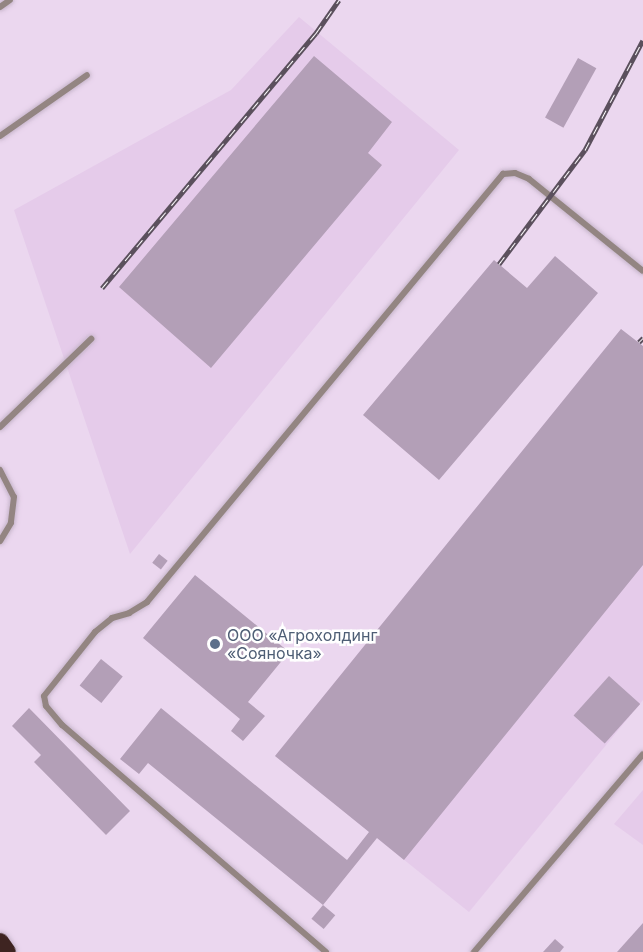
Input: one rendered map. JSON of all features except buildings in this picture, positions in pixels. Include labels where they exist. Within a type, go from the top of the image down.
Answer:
[{"type":"highway","points":[[0,942],[7,952]]},
{"type":"lane","points":[[0,7],[10,0]]},
{"type":"lane","points":[[0,136],[87,75]]},
{"type":"lane","points":[[326,952],[62,725],[46,706],[44,696],[95,632],[112,618],[129,613],[147,602],[503,174],[515,173],[529,179],[643,271]]},
{"type":"lane","points":[[0,427],[91,339]]},
{"type":"lane","points":[[0,470],[14,497],[12,523],[0,541]]},
{"type":"lane","points":[[474,952],[643,754]]},
{"type":"shaded area","points":[[299,17],[459,150],[130,554],[14,210],[231,90]]},
{"type":"shaded area","points":[[621,329],[643,347],[643,700],[469,912],[275,756]]},
{"type":"shaded area","points":[[643,790],[643,845],[614,824]]},
{"type":"railway","points":[[102,288],[316,33],[339,0]]},
{"type":"railway","points":[[499,264],[585,150],[643,40]]},
{"type":"railway","points":[[639,342],[643,338]]},
{"type":"place","name":"ООО «Агрохолдинг «Сояночка»","points":[[215,644]]}]
